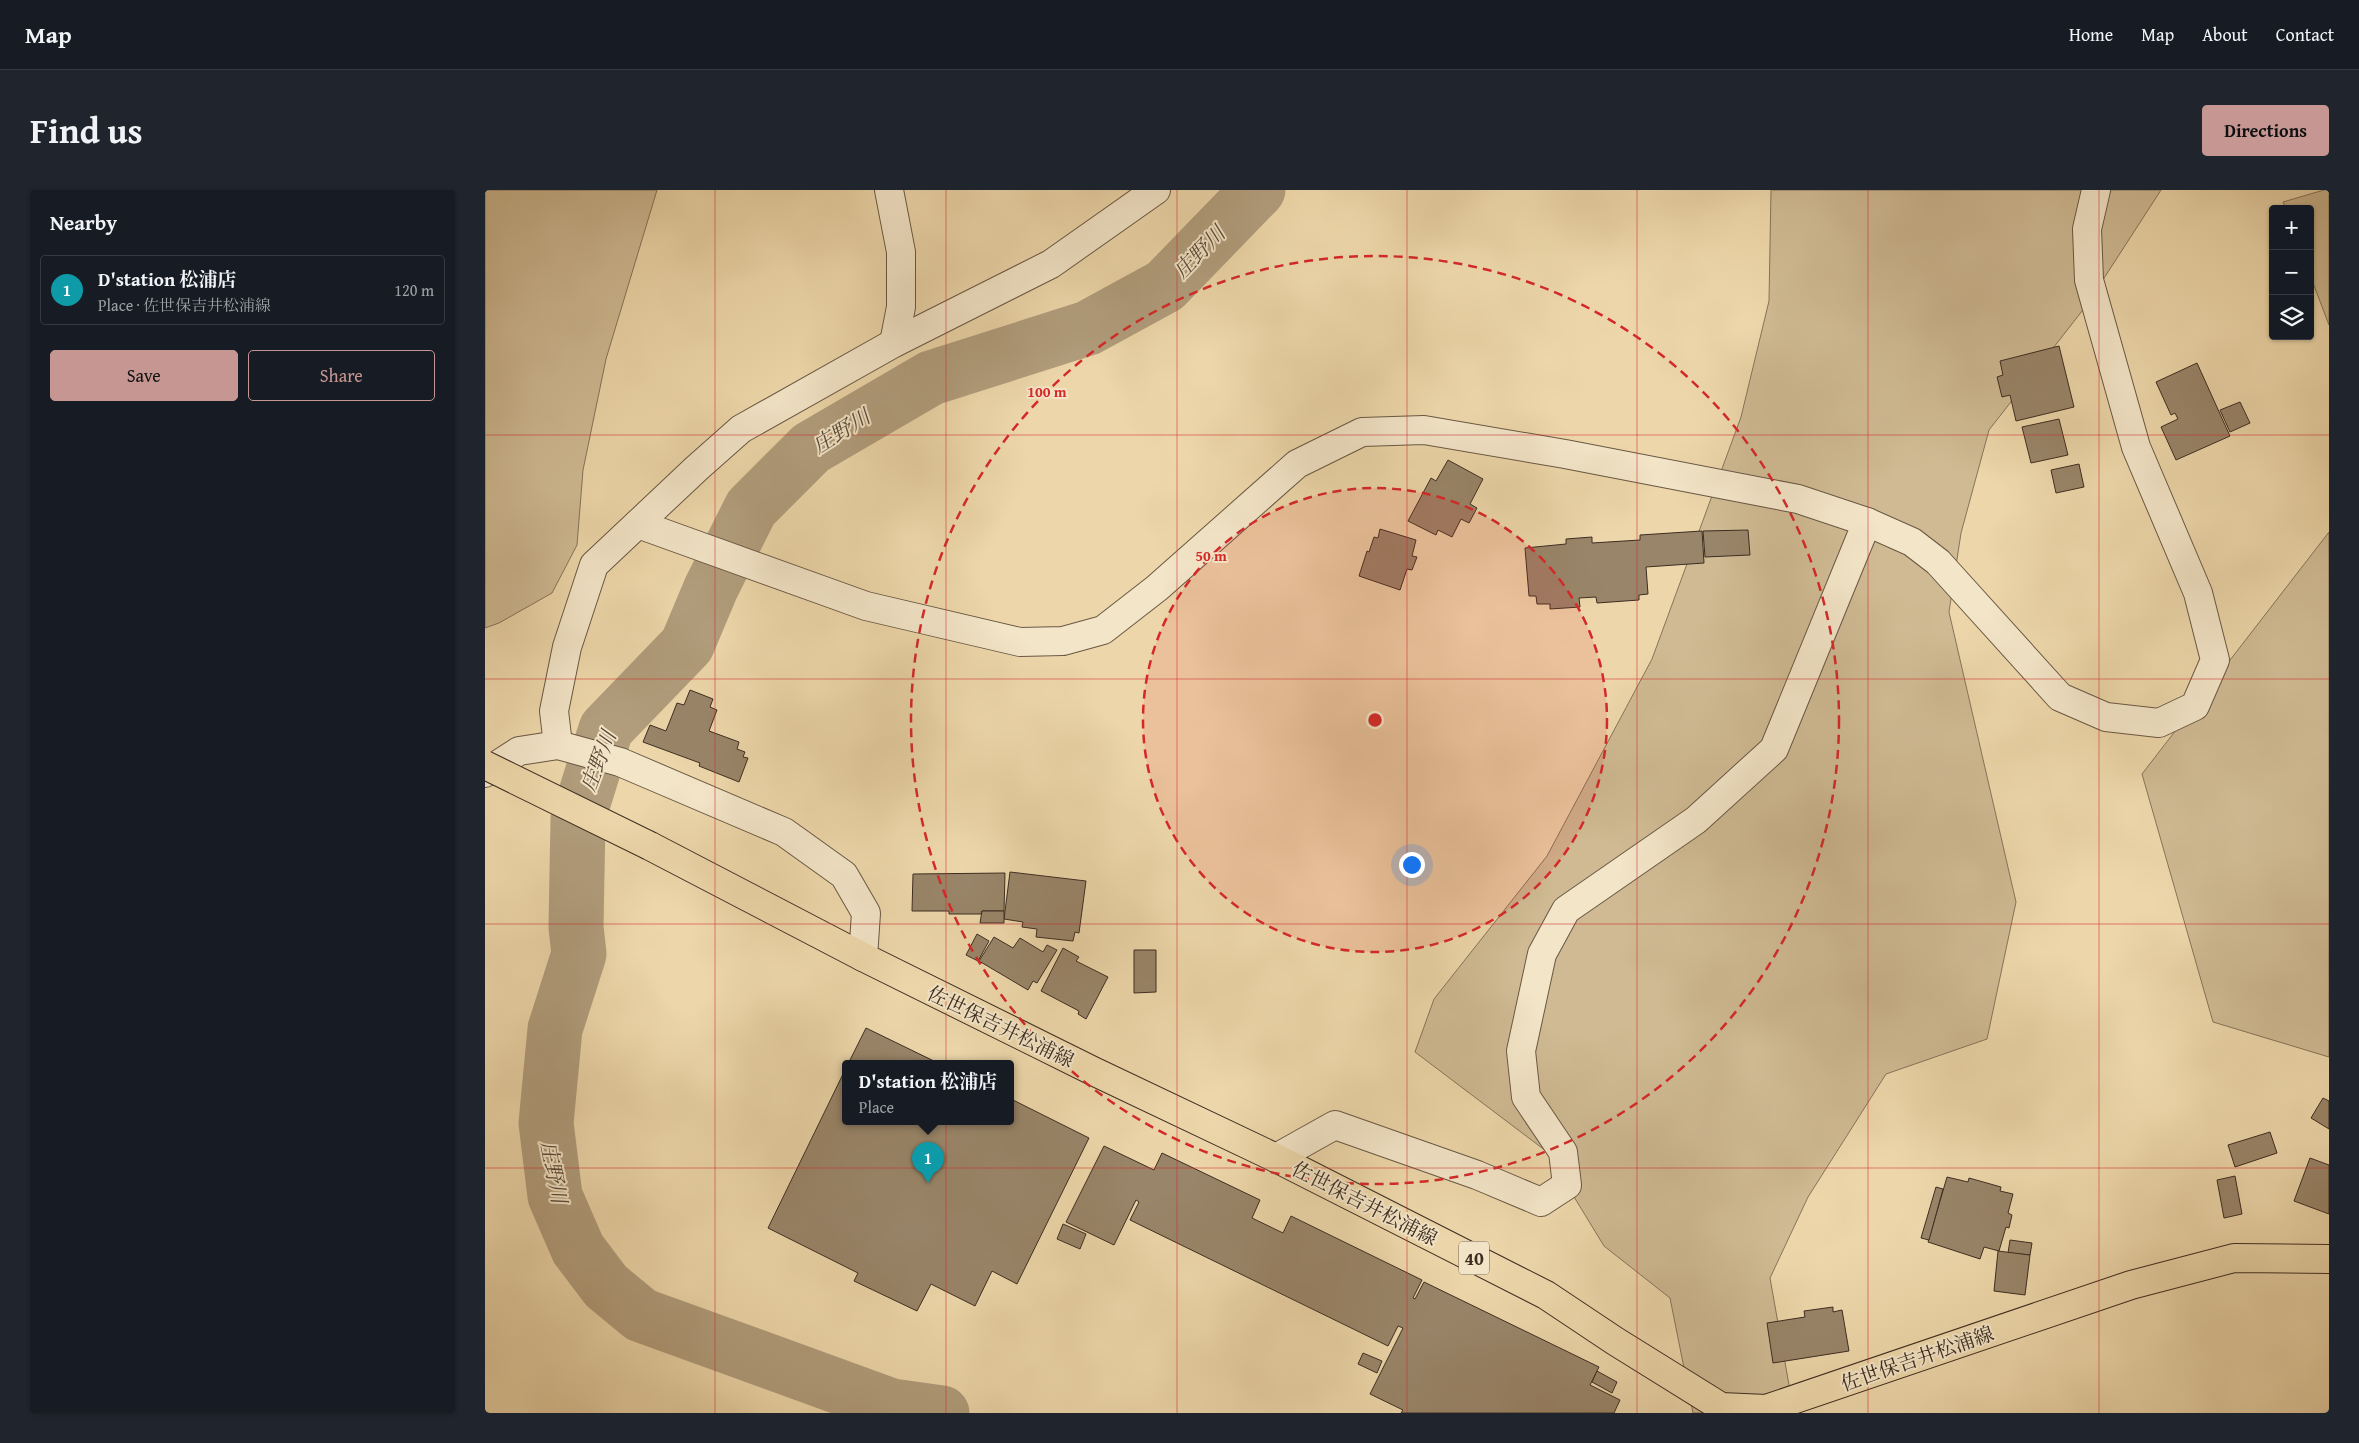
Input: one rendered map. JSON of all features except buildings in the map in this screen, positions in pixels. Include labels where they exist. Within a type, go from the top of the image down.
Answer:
[{"type":"main road","name":"佐世保吉井松浦線","points":[[485,765],[650,846],[863,957],[1093,1071],[1276,1158],[1546,1295],[1615,1341],[1721,1407],[1766,1409],[2131,1285],[2234,1258],[2329,1260]]},
{"type":"street","points":[[889,190],[901,252],[901,306],[894,343]]},
{"type":"street","points":[[570,748],[554,711],[567,647],[594,566],[638,524],[741,429],[894,343],[1051,264],[1156,190]]},
{"type":"street","points":[[638,524],[866,606],[1020,642],[1063,641],[1103,630],[1157,588],[1297,464],[1362,432],[1424,430],[1565,454],[1798,499],[1867,522],[1911,542],[1938,562],[2060,697],[2106,717],[2159,723],[2195,706],[2215,660],[2199,592],[2136,447],[2089,280],[2087,229],[2097,190]]},
{"type":"street","points":[[1276,1158],[1335,1125],[1477,1175],[1541,1202],[1567,1185],[1563,1152],[1526,1097],[1521,1051],[1542,954],[1566,910],[1696,820],[1774,749],[1867,522]]},
{"type":"street","points":[[485,773],[519,751],[570,748],[620,762],[784,832],[844,875],[866,912],[863,957]]},
{"type":"shaded area","points":[[485,190],[657,190],[606,359],[583,470],[577,545],[552,593],[499,623],[485,628]]},
{"type":"shaded area","points":[[1771,190],[2161,190],[2086,306],[1989,430],[1961,533],[1949,612],[2016,902],[1987,1039],[1886,1074],[1808,1197],[1770,1278],[1794,1413],[1693,1413],[1670,1298],[1604,1246],[1546,1151],[1415,1052],[1434,999],[1547,856],[1652,659],[1741,417],[1769,301]]},
{"type":"shaded area","points":[[2329,190],[2329,325],[2314,286],[2314,205],[2284,205],[2283,202]]},
{"type":"shaded area","points":[[2329,532],[2329,1057],[2213,1022],[2142,774]]},
{"type":"waterway","name":"庄野川","points":[[942,1413],[892,1406],[641,1315],[606,1286],[578,1249],[555,1196],[546,1123],[555,1029],[579,954],[576,927],[578,819],[606,729],[687,645],[711,588],[751,508],[811,448],[931,378],[1088,328],[1165,286],[1258,190]]},
{"type":"place","name":"D'station 松浦店","points":[[928,1183]]}]
